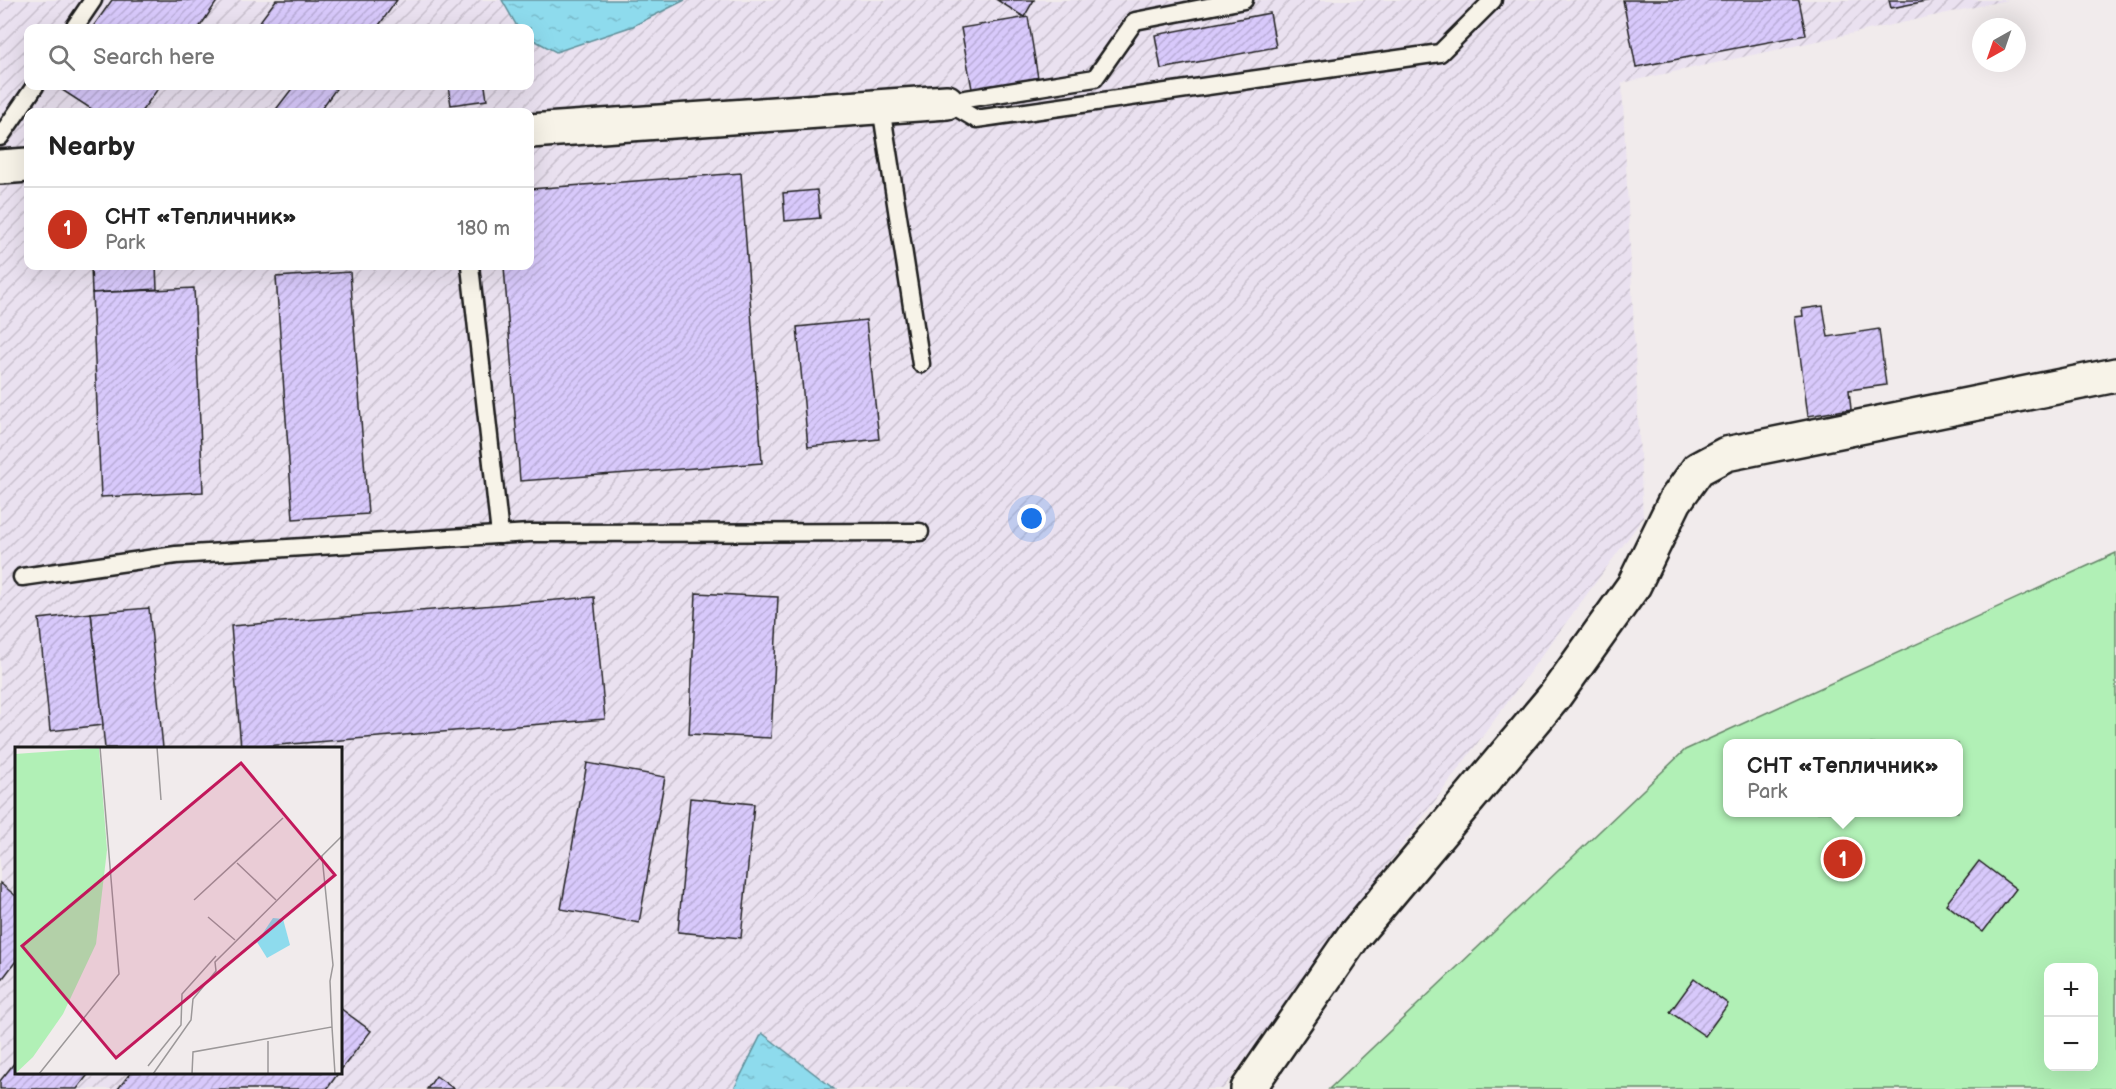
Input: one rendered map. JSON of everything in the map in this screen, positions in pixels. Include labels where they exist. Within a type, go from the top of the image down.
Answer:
[{"type":"street","points":[[534,131],[947,102]]},
{"type":"street","points":[[0,167],[24,165]]},
{"type":"street","points":[[1248,1089],[1353,937],[1554,697],[1634,585],[1675,501],[1698,469],[1726,454],[2116,375]]},
{"type":"lane","points":[[77,24],[93,0]]},
{"type":"lane","points":[[947,102],[1095,78],[1135,21],[1244,0]]},
{"type":"lane","points":[[947,102],[975,119],[1440,53],[1493,0]]},
{"type":"lane","points":[[0,137],[32,90]]},
{"type":"lane","points":[[881,107],[921,364]]},
{"type":"lane","points":[[470,270],[500,535]]},
{"type":"lane","points":[[22,577],[176,555],[530,532],[920,532]]},
{"type":"shaded area","points":[[0,0],[2007,0],[1622,83],[1643,518],[1223,1089],[0,1089]]},
{"type":"green space","points":[[2116,553],[2116,1089],[1329,1089],[1685,750]]},
{"type":"water","points":[[502,0],[685,0],[633,26],[556,52],[534,40],[534,24],[516,24]]},
{"type":"water","points":[[762,1033],[834,1089],[734,1089]]},
{"type":"building","points":[[112,0],[218,0],[202,24],[95,24]]},
{"type":"building","points":[[276,0],[397,0],[380,24],[258,24]]},
{"type":"building","points":[[997,0],[1034,0],[1024,17]]},
{"type":"building","points":[[1623,0],[1799,0],[1806,35],[1636,67]]},
{"type":"building","points":[[1889,0],[1931,0],[1891,8]]},
{"type":"building","points":[[1270,13],[1276,47],[1161,69],[1155,35]]},
{"type":"building","points":[[1028,17],[1038,78],[972,89],[961,28]]},
{"type":"building","points":[[62,90],[157,90],[144,108],[90,108]]},
{"type":"building","points":[[291,90],[335,90],[322,108],[277,108]]},
{"type":"building","points":[[449,90],[486,90],[487,100],[451,105]]},
{"type":"building","points":[[741,173],[762,463],[520,481],[504,270],[534,270],[534,189]]},
{"type":"building","points":[[817,190],[820,218],[785,221],[783,193]]},
{"type":"building","points":[[91,270],[156,270],[157,289],[92,293]]},
{"type":"building","points":[[350,272],[368,514],[293,519],[276,277]]},
{"type":"building","points":[[194,288],[203,492],[101,497],[92,293]]},
{"type":"building","points":[[1823,306],[1828,337],[1879,329],[1886,385],[1849,390],[1851,409],[1808,416],[1795,317],[1803,316],[1802,309]]},
{"type":"building","points":[[866,320],[879,439],[808,447],[797,327]]},
{"type":"building","points":[[696,593],[778,597],[771,738],[689,734]]},
{"type":"building","points":[[594,597],[605,719],[241,747],[231,626]]},
{"type":"building","points":[[149,608],[163,747],[105,747],[91,613]]},
{"type":"building","points":[[91,613],[103,725],[50,731],[39,619]]},
{"type":"building","points":[[587,763],[665,777],[639,923],[561,909]]},
{"type":"building","points":[[690,798],[754,804],[741,938],[678,932]]},
{"type":"building","points":[[1979,861],[2016,889],[1983,932],[1946,904]]},
{"type":"building","points":[[0,883],[15,895],[15,962],[0,982]]},
{"type":"building","points":[[1694,979],[1728,1004],[1705,1036],[1670,1012]]},
{"type":"building","points":[[342,1009],[371,1031],[342,1068]]},
{"type":"building","points":[[15,1062],[15,1074],[88,1074],[77,1089],[0,1089],[0,1081]]},
{"type":"building","points":[[129,1074],[338,1074],[327,1089],[118,1089]]},
{"type":"building","points":[[436,1076],[454,1089],[427,1089]]},
{"type":"place","name":"СНТ «Тепличник»","points":[[1843,859]]}]
